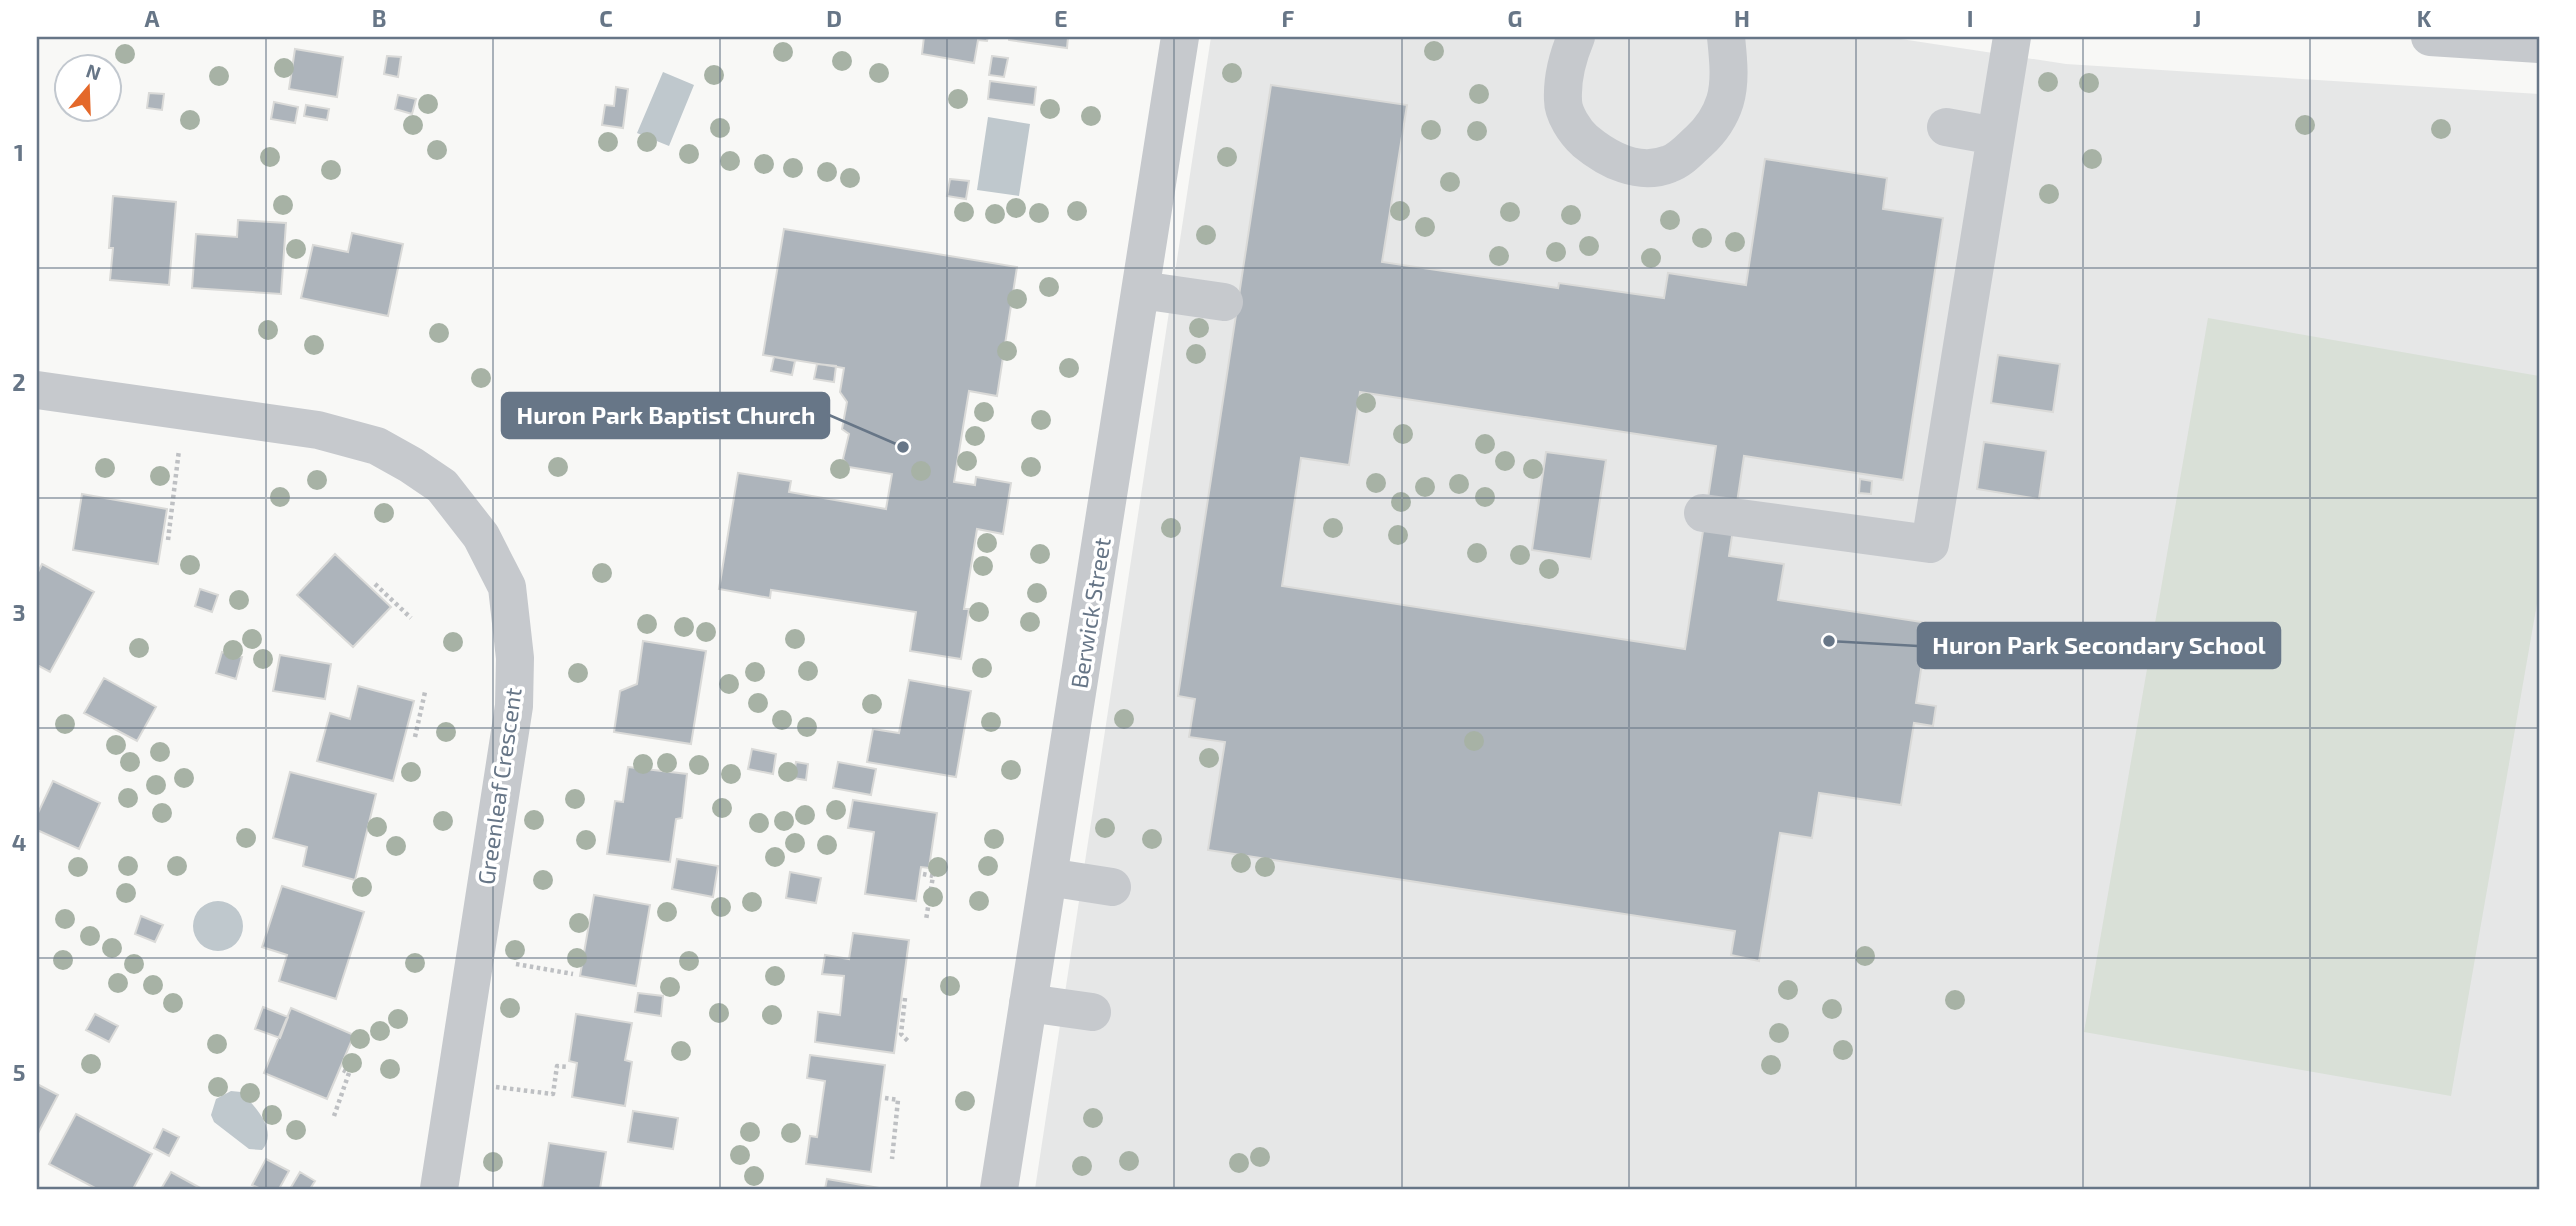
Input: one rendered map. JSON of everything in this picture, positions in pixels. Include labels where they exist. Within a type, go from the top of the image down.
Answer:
[{"type":"street","name":"Berwick Street","points":[[999,1189],[1180,37]]},
{"type":"street","points":[[1576,37],[1568,56],[1562,102],[1575,132],[1610,158],[1644,168],[1669,164],[1686,153],[1713,127],[1725,101],[1729,66],[1726,37]]},
{"type":"street","points":[[1703,513],[1930,544],[2012,37]]},
{"type":"street","points":[[2430,37],[2539,44]]},
{"type":"street","points":[[1945,127],[1995,136]]},
{"type":"street","points":[[1141,290],[1224,302]]},
{"type":"street","name":"Greenleaf Crescent","points":[[37,390],[318,430],[377,446],[442,486],[481,536],[507,587],[515,658],[514,706],[439,1189]]},
{"type":"street","points":[[1048,877],[1112,887]]},
{"type":"street","points":[[1028,1003],[1092,1012]]},
{"type":"path","points":[[168,540],[184,411]]},
{"type":"path","points":[[375,584],[411,618]]},
{"type":"path","points":[[415,737],[425,692]]},
{"type":"path","points":[[923,874],[933,876],[926,920]]},
{"type":"path","points":[[475,957],[573,974]]},
{"type":"path","points":[[905,998],[901,1034],[908,1041]]},
{"type":"path","points":[[456,1081],[553,1094],[557,1066],[569,1067]]},
{"type":"path","points":[[334,1116],[349,1073],[343,1070]]},
{"type":"path","points":[[885,1098],[898,1100],[892,1159]]},
{"type":"shaded area","points":[[1211,37],[1888,37],[2066,64],[2539,94],[2539,1189],[1035,1189]]},
{"type":"shaded area","points":[[663,72],[694,85],[669,146],[637,133]]},
{"type":"shaded area","points":[[988,117],[1030,124],[1019,196],[977,190]]},
{"type":"shaded area","points":[[2208,318],[2539,376],[2539,592],[2451,1096],[2084,1032]]},
{"type":"shaded area","points":[[218,901],[236,908],[243,926],[236,944],[218,951],[200,944],[193,926],[200,908]]},
{"type":"shaded area","points":[[231,1091],[241,1092],[263,1119],[268,1135],[262,1150],[249,1149],[214,1122],[211,1115],[216,1099]]},
{"type":"building","points":[[924,37],[988,37],[987,41],[978,40],[974,63],[922,54]]},
{"type":"building","points":[[1009,37],[1068,37],[1067,48],[1009,40]]},
{"type":"building","points":[[295,49],[343,57],[337,97],[289,89]]},
{"type":"building","points":[[387,56],[401,57],[398,77],[384,74]]},
{"type":"building","points":[[992,56],[1008,58],[1004,77],[989,75]]},
{"type":"building","points":[[990,81],[1036,87],[1034,105],[988,99]]},
{"type":"building","points":[[1271,85],[1407,105],[1382,262],[1558,288],[1559,283],[1664,298],[1668,273],[1746,285],[1765,159],[1887,178],[1883,209],[1943,218],[1903,480],[1744,456],[1729,556],[1784,564],[1778,600],[1928,623],[1916,703],[1936,706],[1933,726],[1914,723],[1901,805],[1819,793],[1812,838],[1780,833],[1759,961],[1731,955],[1735,931],[1208,850],[1225,742],[1189,737],[1195,699],[1178,696]],"holes":[[[1360,392],[1716,446],[1685,649],[1282,586],[1301,458],[1349,465]]]},
{"type":"building","points":[[616,87],[628,89],[623,128],[602,125],[605,105],[614,106]]},
{"type":"building","points":[[149,93],[164,94],[162,110],[147,108]]},
{"type":"building","points":[[398,95],[416,99],[412,114],[395,109]]},
{"type":"building","points":[[274,102],[298,107],[295,123],[271,119]]},
{"type":"building","points":[[306,105],[329,109],[327,120],[304,116]]},
{"type":"building","points":[[950,179],[969,181],[966,199],[947,196]]},
{"type":"building","points":[[113,196],[176,202],[169,285],[110,280],[113,248],[109,248]]},
{"type":"building","points":[[238,220],[286,223],[281,294],[192,288],[196,234],[237,237]]},
{"type":"building","points":[[784,229],[1017,267],[997,396],[969,391],[954,482],[975,485],[976,477],[1011,483],[1003,534],[977,529],[964,609],[969,609],[961,659],[910,651],[916,612],[771,590],[770,598],[719,589],[738,473],[791,481],[789,492],[886,509],[892,474],[849,467],[843,459],[849,434],[842,429],[847,402],[840,392],[844,368],[763,355]]},
{"type":"building","points":[[352,233],[403,244],[388,316],[301,298],[313,245],[348,252]]},
{"type":"building","points":[[1998,355],[2060,364],[2053,412],[1991,403]]},
{"type":"building","points":[[774,357],[795,361],[792,375],[771,371]]},
{"type":"building","points":[[817,364],[836,366],[834,382],[814,379]]},
{"type":"building","points":[[1984,442],[2046,451],[2039,499],[1977,489]]},
{"type":"building","points":[[1546,452],[1606,460],[1591,559],[1532,550]]},
{"type":"building","points":[[1860,479],[1872,481],[1871,494],[1859,493]]},
{"type":"building","points":[[82,494],[167,509],[158,564],[73,550]]},
{"type":"building","points":[[335,554],[391,607],[353,647],[297,595]]},
{"type":"building","points":[[42,564],[94,592],[50,672],[37,665],[37,574]]},
{"type":"building","points":[[200,589],[218,595],[212,612],[195,606]]},
{"type":"building","points":[[643,641],[706,651],[691,744],[614,732],[620,691],[637,684]]},
{"type":"building","points":[[222,652],[242,657],[236,679],[216,673]]},
{"type":"building","points":[[280,655],[331,664],[325,699],[273,691]]},
{"type":"building","points":[[104,678],[156,707],[137,741],[84,713]]},
{"type":"building","points":[[909,680],[971,691],[956,777],[867,762],[873,729],[899,733]]},
{"type":"building","points":[[358,686],[414,701],[393,781],[317,761],[330,713],[350,719]]},
{"type":"building","points":[[752,749],[776,754],[773,774],[748,769]]},
{"type":"building","points":[[796,762],[808,764],[806,780],[793,778]]},
{"type":"building","points":[[838,762],[876,769],[871,795],[833,788]]},
{"type":"building","points":[[628,767],[687,774],[682,818],[676,819],[670,862],[607,854],[615,801],[623,802]]},
{"type":"building","points":[[290,772],[376,794],[355,880],[303,866],[307,847],[273,838]]},
{"type":"building","points":[[53,781],[100,803],[79,849],[37,830],[37,815]]},
{"type":"building","points":[[853,800],[937,813],[929,868],[921,867],[916,901],[865,894],[874,832],[848,828]]},
{"type":"building","points":[[677,859],[718,866],[713,897],[672,889]]},
{"type":"building","points":[[790,872],[821,878],[816,903],[786,898]]},
{"type":"building","points":[[282,886],[364,912],[336,999],[279,981],[287,955],[262,947]]},
{"type":"building","points":[[594,895],[650,905],[636,986],[580,976]]},
{"type":"building","points":[[141,916],[163,925],[155,942],[135,934]]},
{"type":"building","points":[[853,933],[909,940],[894,1053],[815,1042],[818,1012],[840,1015],[844,976],[822,974],[825,955],[849,959]]},
{"type":"building","points":[[638,993],[663,996],[661,1016],[635,1012]]},
{"type":"building","points":[[263,1007],[288,1017],[280,1038],[255,1029]]},
{"type":"building","points":[[291,1008],[354,1035],[327,1099],[264,1073]]},
{"type":"building","points":[[95,1014],[118,1026],[109,1042],[86,1030]]},
{"type":"building","points":[[576,1014],[632,1023],[625,1060],[632,1062],[625,1106],[572,1097],[577,1063],[569,1061]]},
{"type":"building","points":[[810,1055],[885,1065],[871,1172],[806,1164],[810,1136],[817,1137],[825,1081],[807,1078]]},
{"type":"building","points":[[37,1084],[58,1095],[37,1135]]},
{"type":"building","points":[[633,1111],[678,1118],[673,1149],[628,1142]]},
{"type":"building","points":[[76,1114],[152,1154],[133,1189],[97,1189],[49,1164]]},
{"type":"building","points":[[163,1129],[179,1137],[169,1156],[154,1148]]},
{"type":"building","points":[[549,1143],[606,1152],[600,1189],[542,1189]]},
{"type":"building","points":[[266,1159],[289,1171],[279,1189],[261,1189],[252,1185]]},
{"type":"building","points":[[171,1172],[202,1189],[161,1189]]},
{"type":"building","points":[[300,1172],[315,1181],[310,1189],[290,1189]]},
{"type":"building","points":[[827,1179],[885,1189],[825,1189]]},
{"type":"place","name":"Huron Park Baptist Church","points":[[903,447]]},
{"type":"place","name":"Huron Park Secondary School","points":[[1829,641]]}]
